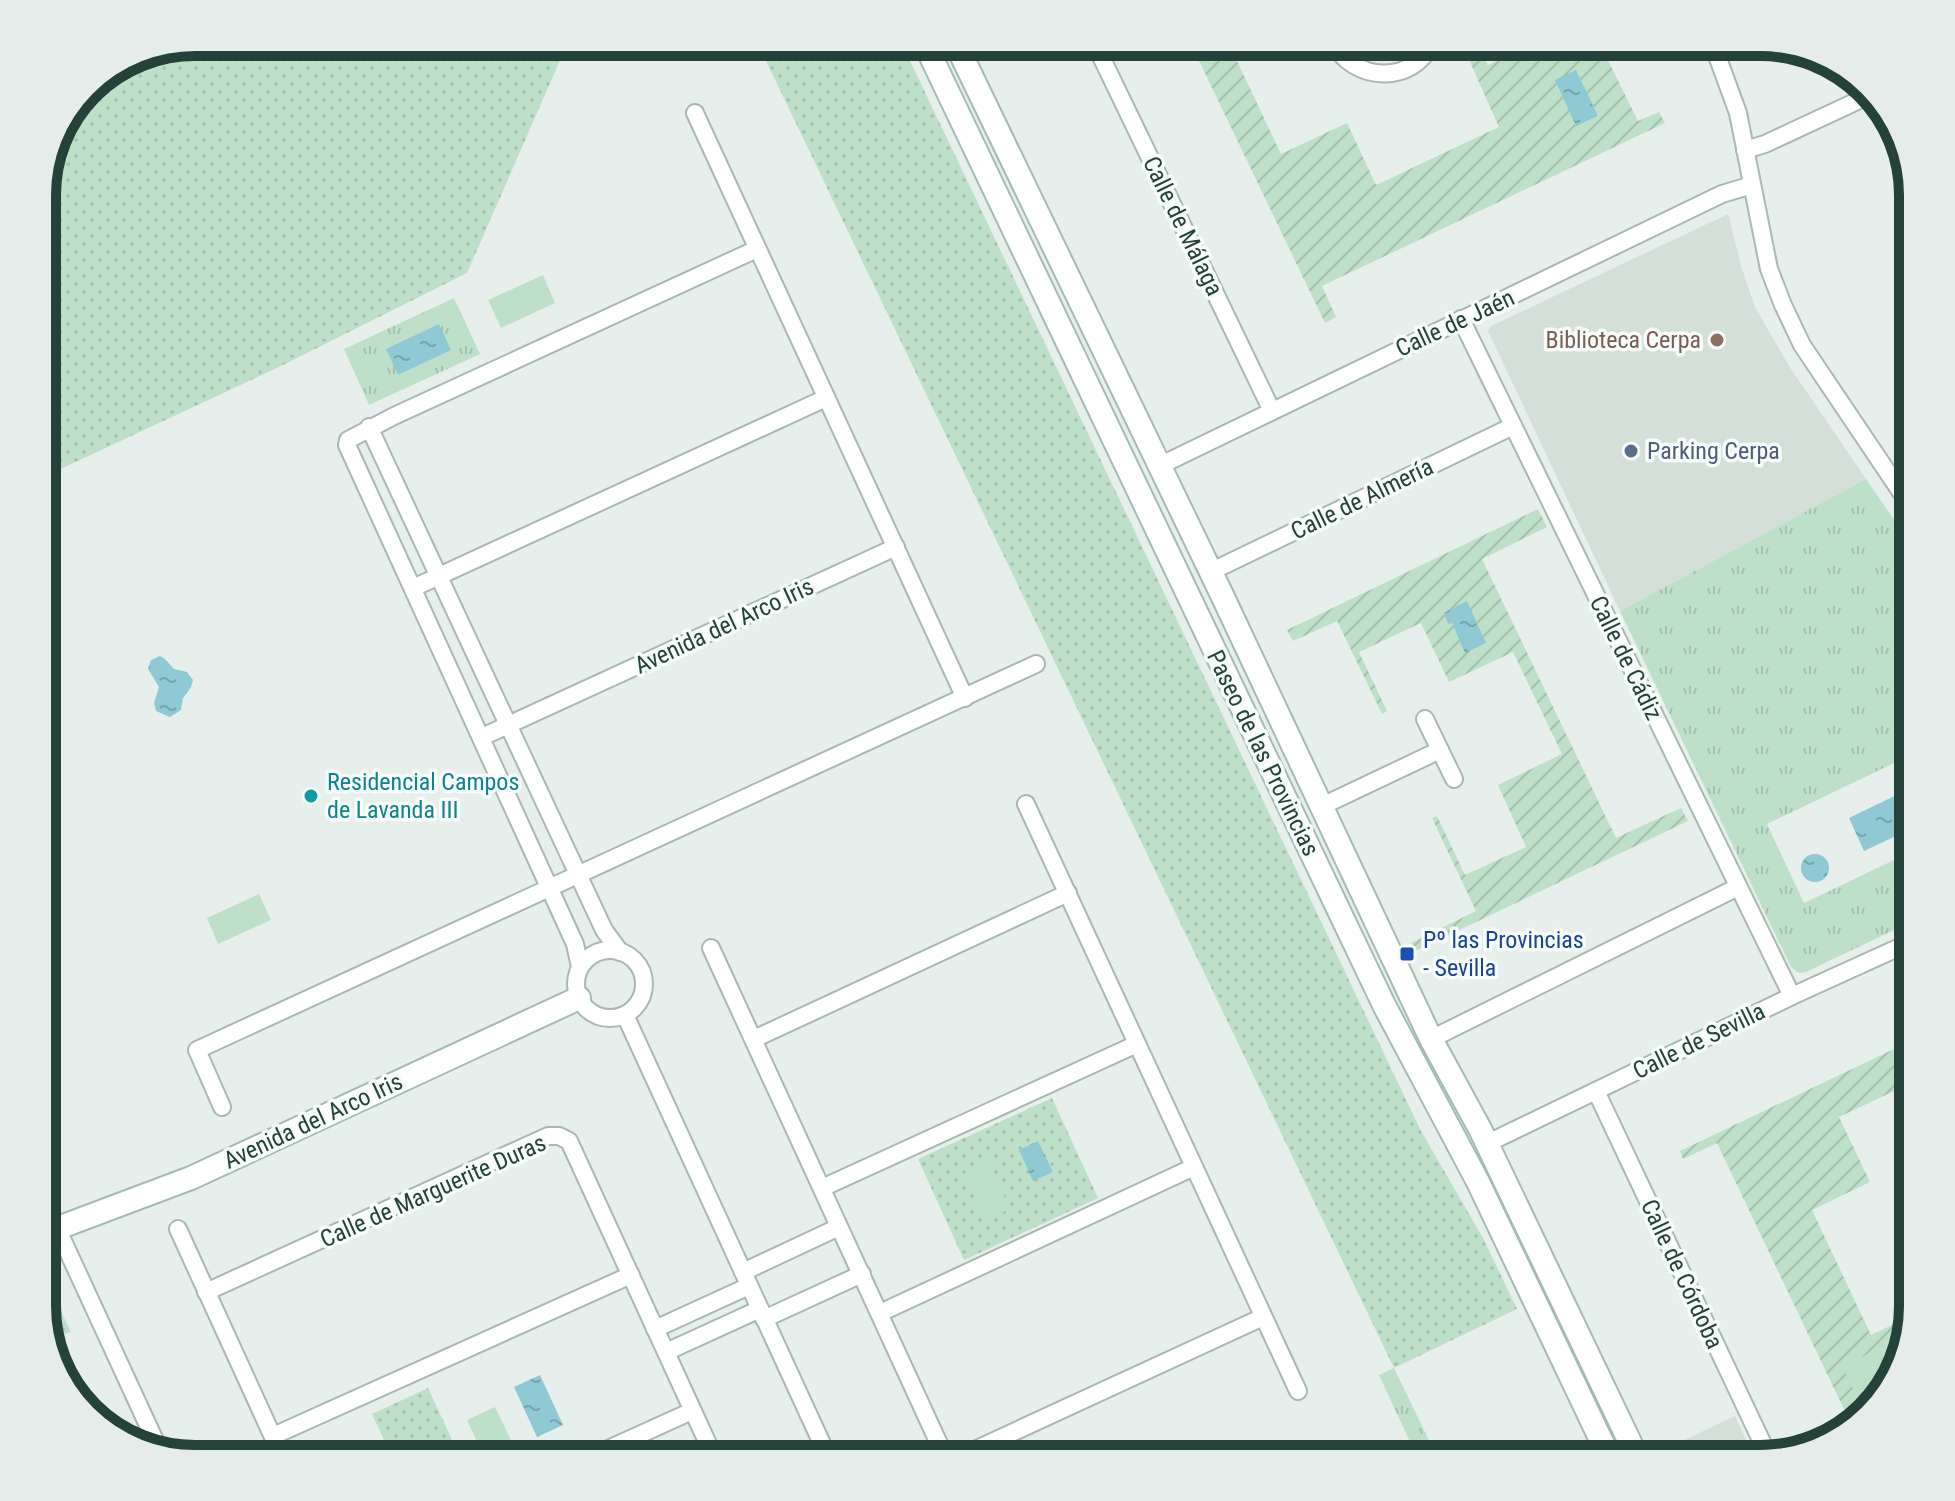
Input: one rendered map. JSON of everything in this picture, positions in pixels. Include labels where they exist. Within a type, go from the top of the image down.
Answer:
[{"type":"street","name":"Paseo de las Provincias","points":[[931,56],[1407,1053],[1478,1182],[1603,1445]]},
{"type":"street","name":"Paseo de las Provincias","points":[[962,56],[1431,1039],[1486,1144],[1631,1445]]},
{"type":"street","name":"Calle de Málaga","points":[[1101,56],[1272,411]]},
{"type":"street","points":[[1344,56],[1350,64],[1366,72],[1384,75],[1401,71],[1422,56]]},
{"type":"street","points":[[1717,56],[1738,113],[1769,269],[1802,345],[1899,480]]},
{"type":"street","points":[[1745,150],[1765,144],[1861,99]]},
{"type":"street","points":[[695,113],[965,698]]},
{"type":"street","name":"Calle de Jaén","points":[[1159,466],[1722,194],[1752,185]]},
{"type":"street","points":[[580,967],[575,944],[347,445],[351,436],[369,427],[757,249]]},
{"type":"street","name":"Calle de Cádiz","points":[[1461,319],[1792,996]]},
{"type":"street","points":[[413,588],[826,398]]},
{"type":"street","name":"Calle de Almería","points":[[1210,572],[1513,426]]},
{"type":"street","points":[[369,427],[604,930],[620,952]]},
{"type":"street","name":"Avenida del Arco Iris","points":[[482,737],[896,547]]},
{"type":"street","points":[[222,1107],[197,1050],[1036,664]]},
{"type":"street","points":[[1425,719],[1454,779]]},
{"type":"street","name":"Paseo de las Provincias","points":[[1320,807],[1440,750]]},
{"type":"street","points":[[1026,804],[1298,1391]]},
{"type":"street","points":[[1431,1039],[1738,887]]},
{"type":"street","points":[[754,1039],[1068,893]]},
{"type":"street","name":"Calle de Sevilla","points":[[1486,1144],[1899,947]]},
{"type":"street","points":[[711,948],[940,1445]]},
{"type":"street","points":[[609,950],[620,952],[630,957],[642,976],[640,998],[625,1015],[603,1018],[584,1007],[579,998],[576,977],[580,967],[598,953],[609,950]]},
{"type":"street","name":"Avenida del Arco Iris","points":[[56,1230],[191,1178],[579,998]]},
{"type":"street","points":[[625,1015],[823,1445]]},
{"type":"street","points":[[822,1188],[1137,1044]]},
{"type":"street","name":"Calle de Córdoba","points":[[1596,1091],[1763,1445]]},
{"type":"street","name":"Calle de Marguerite Duras","points":[[206,1292],[548,1136],[559,1136],[569,1141],[708,1445]]},
{"type":"street","points":[[880,1313],[1194,1167]]},
{"type":"street","points":[[655,1329],[839,1227]]},
{"type":"street","points":[[178,1229],[277,1445]]},
{"type":"street","points":[[56,1244],[154,1439]]},
{"type":"street","points":[[666,1352],[862,1274]]},
{"type":"street","points":[[273,1436],[631,1275]]},
{"type":"street","points":[[985,1445],[1263,1317]]},
{"type":"street","points":[[617,1445],[692,1411]]},
{"type":"shaded area","points":[[1728,214],[1755,307],[1789,366],[1866,479],[1620,611],[1488,331],[1491,326]]},
{"type":"shaded area","points":[[1735,1416],[1748,1445],[1674,1445]]},
{"type":"green space","points":[[195,56],[562,56],[467,273],[279,367],[56,471],[56,186],[70,133],[85,110],[118,79],[168,59]]},
{"type":"green space","points":[[764,56],[908,56],[1421,1131],[1483,1238],[1517,1309],[1394,1368]]},
{"type":"green space","points":[[1197,56],[1235,56],[1281,154],[1347,123],[1376,185],[1499,127],[1469,60],[1478,56],[1483,56],[1488,65],[1506,56],[1606,56],[1638,121],[1659,112],[1665,123],[1322,286],[1336,317],[1325,323]]},
{"type":"green space","points":[[543,275],[555,303],[501,328],[488,300]]},
{"type":"green space","points":[[454,298],[480,354],[369,405],[344,349]]},
{"type":"green space","points":[[1866,479],[1899,527],[1899,761],[1767,824],[1804,903],[1899,858],[1899,928],[1806,972],[1799,973],[1791,967],[1620,611]]},
{"type":"green space","points":[[1538,509],[1547,527],[1482,559],[1616,838],[1681,808],[1688,821],[1415,951],[1411,943],[1476,911],[1432,818],[1437,816],[1465,875],[1526,847],[1498,785],[1562,754],[1513,652],[1449,682],[1421,623],[1359,652],[1387,711],[1382,714],[1337,621],[1293,641],[1287,630]]},
{"type":"green space","points":[[259,894],[271,920],[218,944],[207,918]]},
{"type":"green space","points":[[1899,1047],[1899,1089],[1839,1117],[1870,1182],[1812,1210],[1871,1335],[1898,1322],[1892,1351],[1880,1376],[1847,1415],[1717,1143],[1683,1159],[1680,1151]]},
{"type":"green space","points":[[1052,1098],[1098,1198],[964,1260],[918,1159]]},
{"type":"green space","points":[[989,1162],[1010,1209],[986,1220],[964,1173]]},
{"type":"green space","points":[[56,1300],[71,1332],[60,1335]]},
{"type":"green space","points":[[1894,1342],[1880,1376],[1860,1402],[1842,1366]]},
{"type":"green space","points":[[1394,1368],[1431,1445],[1412,1445],[1379,1375]]},
{"type":"green space","points":[[428,1388],[454,1445],[386,1445],[372,1414]]},
{"type":"green space","points":[[495,1407],[513,1445],[479,1445],[467,1420]]},
{"type":"water","points":[[1576,70],[1598,116],[1576,126],[1555,80]]},
{"type":"water","points":[[439,324],[451,350],[398,375],[386,349]]},
{"type":"water","points":[[1467,601],[1486,643],[1465,653],[1452,623],[1448,624],[1444,613]]},
{"type":"water","points":[[160,656],[174,669],[187,672],[193,680],[183,698],[181,710],[170,717],[156,711],[154,703],[159,687],[148,669],[151,660]]},
{"type":"water","points":[[1899,794],[1899,835],[1864,851],[1849,818]]},
{"type":"water","points":[[1815,854],[1825,858],[1829,868],[1825,878],[1815,882],[1805,878],[1801,868],[1805,858]]},
{"type":"water","points":[[1038,1141],[1053,1172],[1033,1181],[1019,1150]]},
{"type":"water","points":[[540,1375],[563,1425],[537,1437],[514,1387]]},
{"type":"place","name":"Biblioteca Cerpa","points":[[1717,340]]},
{"type":"place","name":"Parking Cerpa","points":[[1631,451]]},
{"type":"place","name":"Residencial Campos de Lavanda III","points":[[311,796]]},
{"type":"place","name":"Pº las Provincias - Sevilla","points":[[1407,954]]}]
